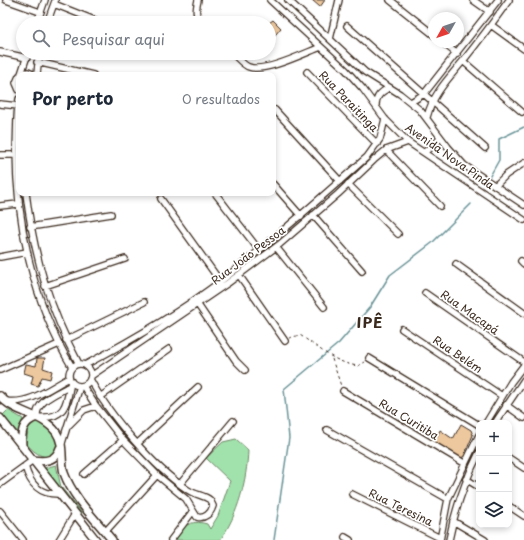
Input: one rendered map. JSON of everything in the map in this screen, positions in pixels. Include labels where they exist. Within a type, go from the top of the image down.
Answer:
[{"type":"main road","points":[[2,398],[22,412],[37,417],[50,426],[62,443],[62,462],[70,486],[112,540]]},
{"type":"main road","points":[[22,446],[22,431],[24,424],[37,417]]},
{"type":"main road","points":[[0,418],[96,540]]},
{"type":"main road","points":[[33,460],[42,462],[50,460],[56,456],[62,443]]},
{"type":"street","points":[[6,0],[40,12]]},
{"type":"street","points":[[39,16],[45,0]]},
{"type":"street","points":[[196,16],[198,0]]},
{"type":"street","name":"Avenida Nova Pinda","points":[[270,0],[350,74],[385,119],[408,142],[524,220]]},
{"type":"street","name":"Avenida Nova Pinda","points":[[288,0],[365,72],[411,102],[427,117],[440,137],[464,165],[524,205]]},
{"type":"street","points":[[330,39],[339,0]]},
{"type":"street","points":[[390,0],[428,30]]},
{"type":"street","points":[[473,0],[490,12]]},
{"type":"street","points":[[411,102],[424,94],[498,0]]},
{"type":"street","points":[[427,117],[432,100],[510,0]]},
{"type":"street","points":[[49,16],[54,2],[86,16]]},
{"type":"street","points":[[491,25],[524,49]]},
{"type":"street","points":[[347,26],[485,148]]},
{"type":"street","points":[[241,60],[248,66],[256,69],[267,67],[321,47]]},
{"type":"street","points":[[450,48],[457,54]]},
{"type":"street","points":[[0,52],[16,54]]},
{"type":"street","points":[[21,72],[26,60]]},
{"type":"street","points":[[463,61],[522,112]]},
{"type":"street","points":[[36,72],[37,62],[81,72]]},
{"type":"street","name":"Rua Paraitinga","points":[[307,72],[377,144]]},
{"type":"street","points":[[376,106],[376,98],[389,88]]},
{"type":"street","points":[[0,104],[16,106]]},
{"type":"street","points":[[276,111],[340,180]]},
{"type":"street","name":"Rua João Pessoa","points":[[82,365],[128,342],[220,281],[301,216],[367,157],[377,144],[385,119]]},
{"type":"street","points":[[424,152],[435,145],[440,137]]},
{"type":"street","name":"Rua João Pessoa","points":[[91,378],[198,305],[276,247],[386,150],[408,142]]},
{"type":"street","points":[[386,150],[440,206]]},
{"type":"street","points":[[0,155],[16,155]]},
{"type":"street","points":[[495,186],[506,175],[524,163]]},
{"type":"street","points":[[348,184],[398,234]]},
{"type":"street","points":[[276,187],[301,216]]},
{"type":"street","points":[[18,196],[26,252],[33,275],[59,344],[72,367],[70,382],[66,404],[60,412],[49,417],[37,417],[37,408],[70,382]]},
{"type":"street","points":[[2,398],[13,402],[28,399],[70,382],[81,386],[123,440],[157,475],[186,499],[198,517],[203,517],[212,510],[212,503],[207,497],[195,494],[180,484],[138,443],[100,397],[91,378],[90,370],[82,365],[66,340],[45,286],[30,227],[26,196]]},
{"type":"street","points":[[217,196],[259,250]]},
{"type":"street","points":[[162,199],[220,281]]},
{"type":"street","points":[[0,206],[18,204]]},
{"type":"street","points":[[30,227],[111,214]]},
{"type":"street","points":[[313,215],[362,271]]},
{"type":"street","points":[[276,247],[324,307]]},
{"type":"street","points":[[0,257],[26,252]]},
{"type":"street","points":[[45,286],[125,260]]},
{"type":"street","points":[[456,264],[524,313]]},
{"type":"street","points":[[239,275],[285,341]]},
{"type":"street","name":"Rua Macapá","points":[[425,293],[524,363]]},
{"type":"street","points":[[66,340],[144,302]]},
{"type":"street","points":[[198,305],[236,361],[245,370]]},
{"type":"street","name":"Rua Belém","points":[[402,329],[502,396]]},
{"type":"street","points":[[0,370],[59,344]]},
{"type":"street","points":[[100,397],[169,349]]},
{"type":"street","points":[[370,358],[476,424]]},
{"type":"street","points":[[488,420],[524,363]]},
{"type":"street","points":[[72,367],[82,365]]},
{"type":"street","points":[[62,443],[81,386],[91,378]]},
{"type":"street","points":[[497,420],[524,380]]},
{"type":"street","points":[[138,443],[198,387]]},
{"type":"street","name":"Rua Curitiba","points":[[343,391],[464,464]]},
{"type":"street","points":[[506,405],[524,418]]},
{"type":"street","points":[[67,428],[84,410],[96,406]]},
{"type":"street","points":[[180,484],[232,421]]},
{"type":"street","points":[[327,430],[448,499]]},
{"type":"street","points":[[84,474],[123,440]]},
{"type":"street","points":[[440,539],[448,499],[476,441]]},
{"type":"street","points":[[470,452],[476,454]]},
{"type":"street","points":[[449,540],[453,521],[466,479],[478,456]]},
{"type":"street","points":[[0,484],[33,460]]},
{"type":"street","points":[[512,460],[524,468]]},
{"type":"street","points":[[25,466],[27,474],[39,490],[48,495],[60,494]]},
{"type":"street","points":[[105,532],[157,475]]},
{"type":"street","points":[[466,479],[476,485]]},
{"type":"street","name":"Rua Teresina","points":[[352,494],[440,539]]},
{"type":"street","points":[[512,508],[524,516]]},
{"type":"street","points":[[0,511],[23,540]]},
{"type":"street","points":[[171,540],[193,511]]},
{"type":"street","points":[[59,540],[75,514]]},
{"type":"street","points":[[453,521],[485,540]]},
{"type":"path","points":[[285,341],[291,336],[300,335],[332,358],[358,366],[370,358]]},
{"type":"path","points":[[332,358],[343,391]]},
{"type":"green space","points":[[8,410],[23,419],[19,434],[3,415]]},
{"type":"green space","points":[[32,422],[42,424],[53,434],[57,443],[57,448],[50,456],[42,456],[26,443],[29,425]]},
{"type":"green space","points":[[236,439],[248,450],[246,473],[237,508],[232,520],[220,540],[174,540],[184,527],[191,523],[196,522],[207,524],[210,529],[218,516],[230,481],[206,458],[223,442]]},
{"type":"green space","points":[[56,465],[61,487],[82,513],[80,515],[44,468]]},
{"type":"building","points":[[312,0],[325,0],[320,7]]},
{"type":"building","points":[[276,23],[281,28],[276,34]]},
{"type":"building","points":[[37,358],[45,358],[43,368],[52,371],[50,379],[42,377],[38,386],[31,384],[33,376],[24,373],[26,364],[36,366]]},
{"type":"building","points":[[461,424],[471,430],[473,435],[464,456],[460,459],[433,445],[440,430],[453,439]]},
{"type":"waterway","points":[[490,176],[499,160],[499,139],[524,127]]},
{"type":"waterway","points":[[274,540],[289,438],[284,389],[339,343],[370,307],[390,275],[432,243],[471,204]]},
{"type":"district","name":"IPÊ","points":[[370,321]]}]
